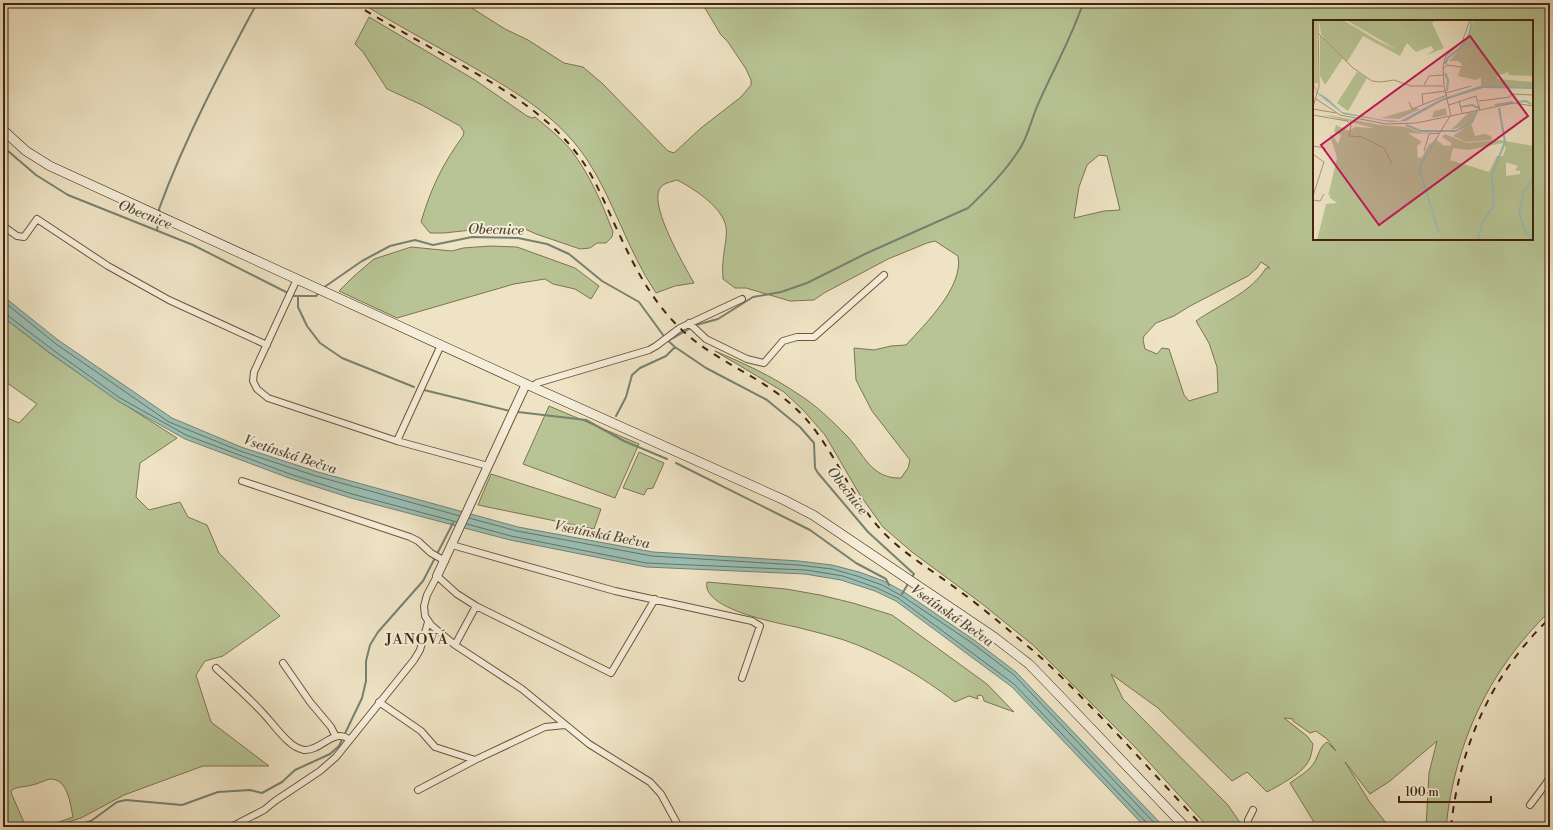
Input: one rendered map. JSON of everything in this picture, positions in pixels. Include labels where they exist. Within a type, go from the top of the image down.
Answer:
[{"type":"main road","points":[[3,130],[26,151],[50,166],[800,507],[994,637],[1029,664],[1185,827]]},
{"type":"street","points":[[3,226],[17,236],[24,237],[37,219],[108,266],[169,300],[267,345]]},
{"type":"street","points":[[689,323],[706,339],[747,359],[764,363],[783,341],[797,337],[814,337],[884,275]]},
{"type":"street","points":[[297,279],[253,376],[255,386],[263,395],[326,418],[487,468]]},
{"type":"street","points":[[679,827],[661,794],[650,782],[589,744],[522,689],[455,645],[428,622],[424,613],[424,606],[427,595],[437,576],[442,560],[453,543],[487,468],[529,385],[649,350],[680,328],[742,298]]},
{"type":"street","points":[[397,441],[441,345]]},
{"type":"street","points":[[242,481],[410,537],[418,541],[431,553],[442,560]]},
{"type":"street","points":[[453,543],[615,591],[752,621],[760,626],[742,678]]},
{"type":"street","points":[[437,576],[457,594],[476,606],[610,673],[655,599]]},
{"type":"street","points":[[455,645],[476,606]]},
{"type":"street","points":[[216,668],[261,711],[289,742],[304,750],[343,737],[379,702],[418,654],[428,622]]},
{"type":"street","points":[[283,663],[310,702],[331,727],[343,737]]},
{"type":"street","points":[[379,702],[421,732],[435,747],[475,760]]},
{"type":"street","points":[[418,790],[475,760],[545,727],[565,725]]},
{"type":"street","points":[[231,827],[264,810],[275,801],[320,772],[336,756],[343,737]]},
{"type":"street","points":[[1530,805],[1550,777]]},
{"type":"street","points":[[1544,785],[1550,791]]},
{"type":"street","points":[[1248,827],[1248,820],[1252,810]]},
{"type":"green space","points":[[361,3],[425,3],[441,5],[460,3],[467,5],[505,29],[528,40],[564,63],[583,67],[603,84],[668,151],[674,153],[701,128],[741,97],[751,85],[751,80],[746,69],[728,42],[721,35],[702,3],[1550,3],[1550,611],[1528,634],[1509,658],[1478,709],[1457,766],[1446,827],[1426,827],[1429,773],[1437,741],[1390,781],[1370,794],[1345,762],[1369,801],[1389,827],[1317,827],[1290,783],[1312,766],[1324,744],[1327,742],[1336,751],[1327,739],[1316,731],[1310,733],[1293,721],[1293,719],[1284,718],[1307,736],[1313,744],[1312,752],[1308,763],[1303,769],[1267,792],[1247,772],[1232,781],[1158,708],[1111,674],[1123,699],[1228,805],[1243,827],[1208,827],[1136,748],[1033,645],[981,603],[912,552],[883,527],[860,495],[825,435],[804,411],[784,392],[715,351],[747,365],[805,398],[847,436],[875,470],[891,477],[901,478],[908,468],[910,460],[872,411],[856,380],[854,348],[874,350],[891,346],[906,345],[932,316],[949,292],[955,280],[958,268],[958,256],[935,241],[927,243],[888,259],[824,293],[814,300],[790,301],[746,288],[735,288],[723,279],[726,227],[722,216],[705,198],[677,180],[667,183],[660,188],[658,199],[664,223],[670,237],[694,283],[675,286],[656,293],[637,260],[596,174],[574,142],[561,128],[547,115],[516,93]],"holes":[[[1099,155],[1107,156],[1120,210],[1104,211],[1074,218],[1079,187],[1087,165]],[[1261,262],[1270,268],[1266,268],[1260,277],[1244,291],[1196,321],[1209,343],[1217,367],[1218,392],[1189,401],[1184,395],[1169,349],[1162,348],[1157,354],[1145,349],[1143,340],[1144,336],[1156,323],[1174,316],[1248,276]]]},
{"type":"green space","points":[[369,17],[475,80],[527,116],[532,118],[535,117],[558,137],[571,150],[590,179],[613,232],[612,237],[606,243],[597,243],[590,248],[580,249],[525,229],[499,227],[444,233],[430,233],[421,222],[425,210],[438,177],[464,132],[460,126],[422,105],[387,89],[363,52],[355,44]]},
{"type":"green space","points":[[490,246],[517,247],[575,268],[599,286],[591,299],[575,289],[553,284],[545,279],[514,284],[397,318],[339,291],[374,259],[411,247],[452,251],[463,248]]},
{"type":"green space","points":[[3,317],[51,354],[116,399],[177,438],[140,463],[136,497],[149,510],[180,502],[188,517],[207,525],[219,553],[280,616],[223,656],[205,661],[196,675],[211,722],[269,766],[203,766],[124,795],[81,818],[53,827],[45,827],[73,817],[69,799],[64,787],[56,780],[50,779],[16,788],[11,791],[26,827],[3,827],[3,416],[19,423],[37,404],[3,380]]},
{"type":"green space","points":[[549,406],[639,444],[615,498],[523,464]]},
{"type":"green space","points":[[639,452],[664,463],[653,488],[647,489],[644,495],[623,488]]},
{"type":"green space","points":[[491,474],[601,509],[594,529],[478,505]]},
{"type":"green space","points":[[707,582],[786,589],[820,595],[892,615],[987,684],[1014,712],[984,701],[981,695],[977,696],[978,699],[969,696],[955,702],[902,666],[858,645],[742,613],[716,600],[708,592]]},
{"type":"water","points":[[3,296],[58,340],[172,418],[241,447],[318,472],[518,527],[653,552],[799,561],[832,565],[859,572],[884,581],[904,592],[974,640],[1016,672],[1164,827],[1145,827],[1012,687],[896,601],[875,591],[841,580],[805,574],[646,567],[510,540],[351,498],[289,478],[185,439],[118,401],[50,353],[3,317]]},
{"type":"waterway","points":[[160,213],[159,209],[169,183],[192,130],[257,3]]},
{"type":"waterway","points":[[668,341],[696,325],[718,319],[753,297],[781,292],[807,283],[867,253],[968,208],[987,189],[1012,160],[1020,148],[1026,137],[1036,109],[1073,30],[1083,3]]},
{"type":"waterway","name":"Obecnice","points":[[3,148],[36,175],[68,195],[193,245],[286,292]]},
{"type":"waterway","points":[[157,230],[159,220]]},
{"type":"waterway","name":"Obecnice","points":[[323,288],[362,261],[390,246],[415,240],[433,245],[472,237],[518,238],[547,244],[569,254],[602,281],[639,302],[666,339],[675,347],[706,368],[767,400],[800,427],[814,443],[815,468],[818,473],[868,532],[914,574],[911,579]]},
{"type":"waterway","name":"Obecnice","points":[[294,296],[316,296],[319,293]]},
{"type":"waterway","points":[[298,297],[298,307],[307,326],[320,343],[342,358],[414,387]]},
{"type":"waterway","name":"Obecnice","points":[[616,416],[626,397],[632,375],[640,368],[666,356],[675,347]]},
{"type":"waterway","points":[[424,390],[510,411]]},
{"type":"waterway","points":[[518,412],[586,420],[624,441],[667,459]]},
{"type":"waterway","points":[[676,463],[810,530],[856,563],[886,579],[889,585]]},
{"type":"waterway","points":[[72,827],[91,821],[117,802],[126,800],[182,805],[218,792],[250,790],[262,793],[282,782],[295,770],[330,754],[339,746],[362,698],[366,681],[366,661],[370,645],[378,632],[423,581],[453,523]]},
{"type":"waterway","name":"Obecnice","points":[[902,594],[909,582]]},
{"type":"railway","points":[[353,3],[509,93],[525,104],[554,129],[568,143],[591,174],[621,238],[643,280],[660,306],[682,330],[708,351],[765,385],[792,405],[818,434],[859,501],[883,532],[907,553],[981,607],[1050,666],[1104,720],[1203,827]]},
{"type":"railway","points":[[1451,827],[1455,798],[1462,769],[1482,714],[1495,687],[1511,663],[1529,640],[1550,618]]},
{"type":"district","name":"JANOVÁ","points":[[417,639]]},
{"type":"water label","name":"Vsetínská Bečva","points":[[290,455]]},
{"type":"water label","name":"Vsetínská Bečva","points":[[602,535]]},
{"type":"water label","name":"Vsetínská Bečva","points":[[952,616]]}]
